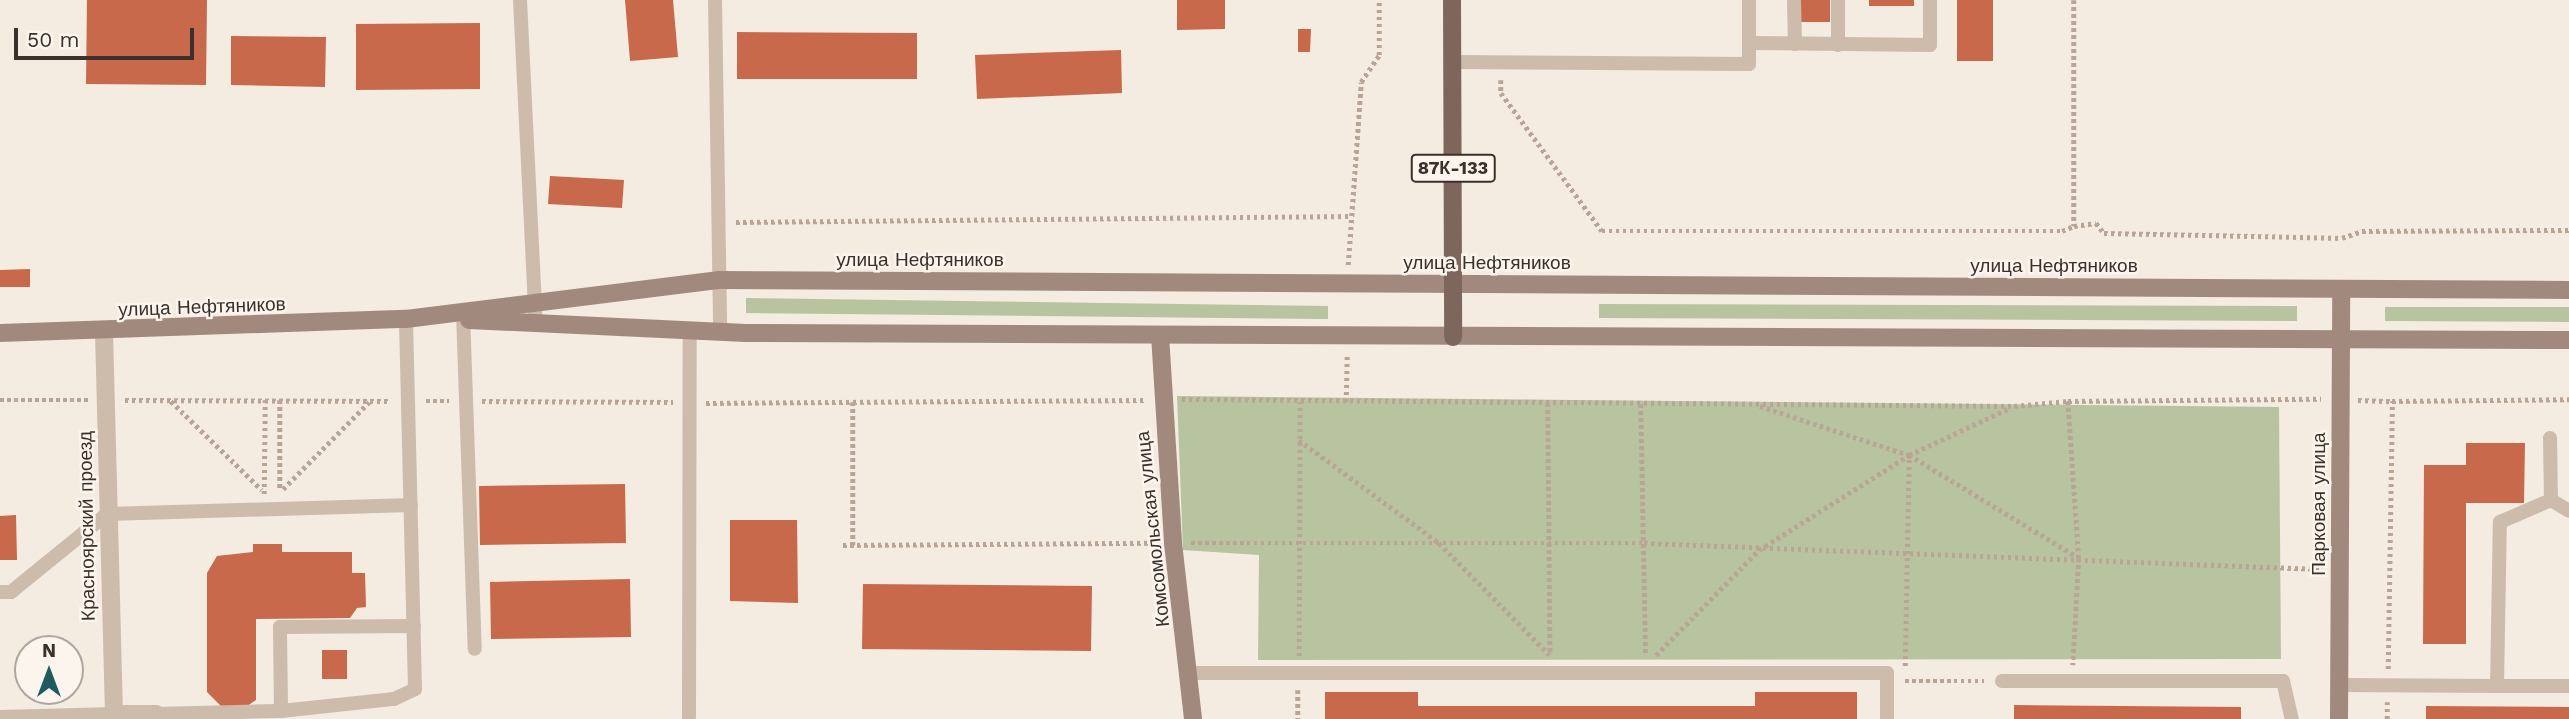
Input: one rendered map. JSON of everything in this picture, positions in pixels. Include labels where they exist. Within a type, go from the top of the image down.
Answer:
[{"type":"main road","name":"87К-133","points":[[1452,0],[1453,337]]},
{"type":"main road","name":"улица Нефтяников","points":[[0,333],[104,332],[463,316],[535,303],[720,280],[2569,290]]},
{"type":"main road","name":"Парковая улица","points":[[2339,719],[2341,289]]},
{"type":"main road","name":"улица Нефтяников","points":[[463,316],[536,323],[720,333],[2341,342],[2569,340]]},
{"type":"main road","name":"Комсомольская улица","points":[[1160,335],[1161,398],[1173,543],[1193,719]]},
{"type":"street","name":"Красноярский проезд","points":[[104,332],[114,714]]},
{"type":"street","points":[[114,714],[156,717]]},
{"type":"lane","points":[[520,0],[536,323]]},
{"type":"lane","points":[[715,0],[720,333]]},
{"type":"lane","points":[[1452,62],[1749,64],[1749,0]]},
{"type":"lane","points":[[1794,0],[1795,44]]},
{"type":"lane","points":[[1838,0],[1838,44]]},
{"type":"lane","points":[[1749,43],[1930,44],[1930,0]]},
{"type":"lane","points":[[463,316],[475,649]]},
{"type":"lane","points":[[156,717],[281,711],[394,699],[415,689],[406,319]]},
{"type":"lane","points":[[689,717],[690,332]]},
{"type":"lane","points":[[2550,438],[2551,500]]},
{"type":"lane","points":[[0,592],[11,592],[107,514],[264,500],[411,505]]},
{"type":"lane","points":[[2497,686],[2500,522],[2551,500]]},
{"type":"lane","points":[[2551,500],[2569,511]]},
{"type":"lane","points":[[281,711],[280,627],[414,626]]},
{"type":"lane","points":[[1188,673],[1887,673],[1887,719]]},
{"type":"lane","points":[[2003,681],[2283,681],[2292,719]]},
{"type":"lane","points":[[2339,685],[2569,686]]},
{"type":"lane","points":[[0,717],[114,714]]},
{"type":"path","points":[[1348,284],[1361,82],[1379,55],[1379,0]]},
{"type":"path","points":[[2074,0],[2074,226]]},
{"type":"path","points":[[1501,63],[1501,93],[1602,231],[2062,231],[2074,226],[2096,223],[2104,233],[2342,238],[2362,231],[2569,230]]},
{"type":"path","points":[[719,222],[1351,216]]},
{"type":"path","points":[[1346,402],[1347,336]]},
{"type":"path","points":[[0,400],[853,402],[1161,398],[1300,402],[2014,406],[2068,401],[2569,399]]},
{"type":"path","points":[[170,400],[264,500],[280,500],[371,401]]},
{"type":"path","points":[[264,500],[265,400]]},
{"type":"path","points":[[280,400],[280,500]]},
{"type":"path","points":[[2068,401],[2079,558],[2073,680]]},
{"type":"path","points":[[2388,719],[2392,401]]},
{"type":"path","points":[[853,402],[853,545]]},
{"type":"path","points":[[1298,719],[1300,402]]},
{"type":"path","points":[[1548,403],[1550,654]]},
{"type":"path","points":[[1641,404],[1646,664],[1759,550],[1909,455],[2014,406]]},
{"type":"path","points":[[1756,405],[1909,455],[2079,558]]},
{"type":"path","points":[[1299,440],[1439,543],[1550,654],[1573,673]]},
{"type":"path","points":[[1904,681],[1909,455]]},
{"type":"path","points":[[843,545],[1644,544],[1759,550],[2079,558],[2340,570]]},
{"type":"path","points":[[1887,681],[2003,681]]},
{"type":"green space","points":[[746,298],[1328,306],[1328,319],[746,313]]},
{"type":"green space","points":[[1599,304],[2297,306],[2297,321],[1599,318]]},
{"type":"green space","points":[[2385,307],[2569,307],[2569,322],[2385,321]]},
{"type":"green space","points":[[1177,396],[2279,407],[2281,659],[1258,660],[1259,555],[1183,550]]},
{"type":"building","points":[[87,0],[207,0],[206,85],[86,84]]},
{"type":"building","points":[[625,0],[673,0],[678,57],[630,61]]},
{"type":"building","points":[[1177,0],[1225,0],[1225,29],[1177,30]]},
{"type":"building","points":[[1797,0],[1830,0],[1830,22],[1797,22]]},
{"type":"building","points":[[1869,0],[1914,0],[1914,6],[1869,6]]},
{"type":"building","points":[[1957,0],[1993,0],[1993,61],[1957,61]]},
{"type":"building","points":[[480,23],[480,89],[356,90],[356,24]]},
{"type":"building","points":[[1298,29],[1311,29],[1310,52],[1298,52]]},
{"type":"building","points":[[737,32],[917,33],[917,79],[737,79]]},
{"type":"building","points":[[231,36],[326,37],[325,87],[231,85]]},
{"type":"building","points":[[1121,50],[1122,93],[977,99],[975,55]]},
{"type":"building","points":[[550,176],[624,180],[622,208],[548,204]]},
{"type":"building","points":[[30,269],[30,287],[0,287],[0,270]]},
{"type":"building","points":[[2466,443],[2525,443],[2524,503],[2466,503],[2466,644],[2423,644],[2424,465],[2466,465]]},
{"type":"building","points":[[625,484],[626,543],[480,545],[479,486]]},
{"type":"building","points":[[16,515],[17,560],[0,560],[0,516]]},
{"type":"building","points":[[730,520],[797,520],[798,603],[730,601]]},
{"type":"building","points":[[253,544],[282,544],[282,552],[352,552],[352,573],[365,573],[366,607],[357,608],[350,618],[256,619],[256,700],[247,706],[222,707],[207,692],[207,573],[217,556],[253,552]]},
{"type":"building","points":[[630,579],[631,637],[491,639],[490,582]]},
{"type":"building","points":[[863,584],[1092,586],[1091,651],[862,649]]},
{"type":"building","points":[[322,650],[347,650],[347,679],[322,679]]},
{"type":"building","points":[[1325,692],[1418,692],[1418,706],[1755,706],[1755,692],[1857,692],[1857,719],[1325,719]]},
{"type":"building","points":[[2014,705],[2241,707],[2241,719],[2014,719]]},
{"type":"building","points":[[2426,706],[2569,707],[2569,719],[2426,719]]}]
